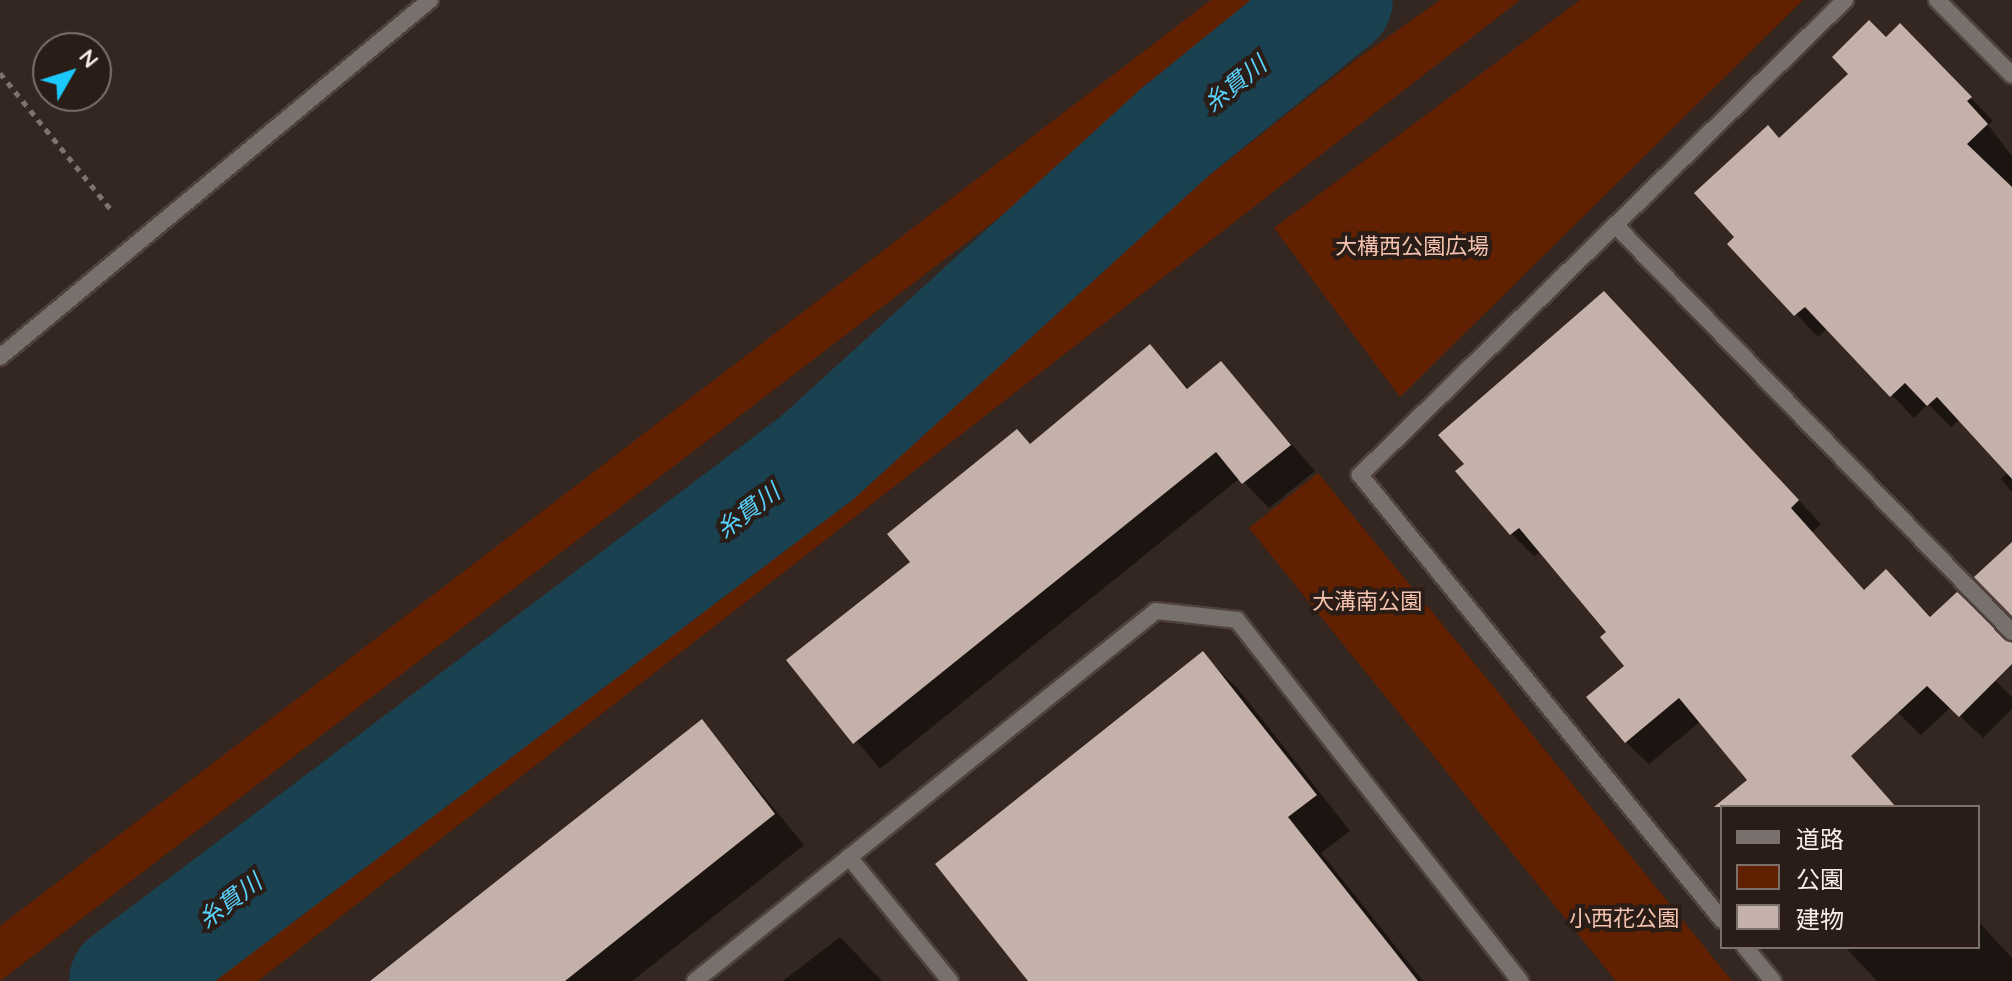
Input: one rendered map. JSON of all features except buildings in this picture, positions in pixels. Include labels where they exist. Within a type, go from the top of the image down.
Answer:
[{"type":"street","points":[[0,357],[430,0]]},
{"type":"street","points":[[1720,918],[1360,475],[1845,0]]},
{"type":"street","points":[[1937,0],[2012,75]]},
{"type":"street","points":[[1616,226],[2012,632]]},
{"type":"street","points":[[695,981],[1156,611],[1237,620],[1520,981]]},
{"type":"street","points":[[849,857],[950,981]]},
{"type":"street","points":[[1747,949],[1773,981]]},
{"type":"path","points":[[0,73],[138,242]]},
{"type":"green space","points":[[1211,0],[1284,0],[0,981],[0,926]]},
{"type":"green space","points":[[1440,0],[1520,0],[258,981],[154,981],[759,510],[986,351],[1357,59]]},
{"type":"green space","name":"大構西公園広場","points":[[1580,0],[1803,0],[1400,397],[1274,228]]},
{"type":"green space","points":[[1318,473],[1732,981],[1616,981],[1249,528]]},
{"type":"waterway","name":"糸貫川","points":[[124,981],[818,457],[1180,128],[1338,0]]},
{"type":"park label","name":"大溝南公園","points":[[1367,602]]},
{"type":"park label","name":"小西花公園","points":[[1624,919]]}]
